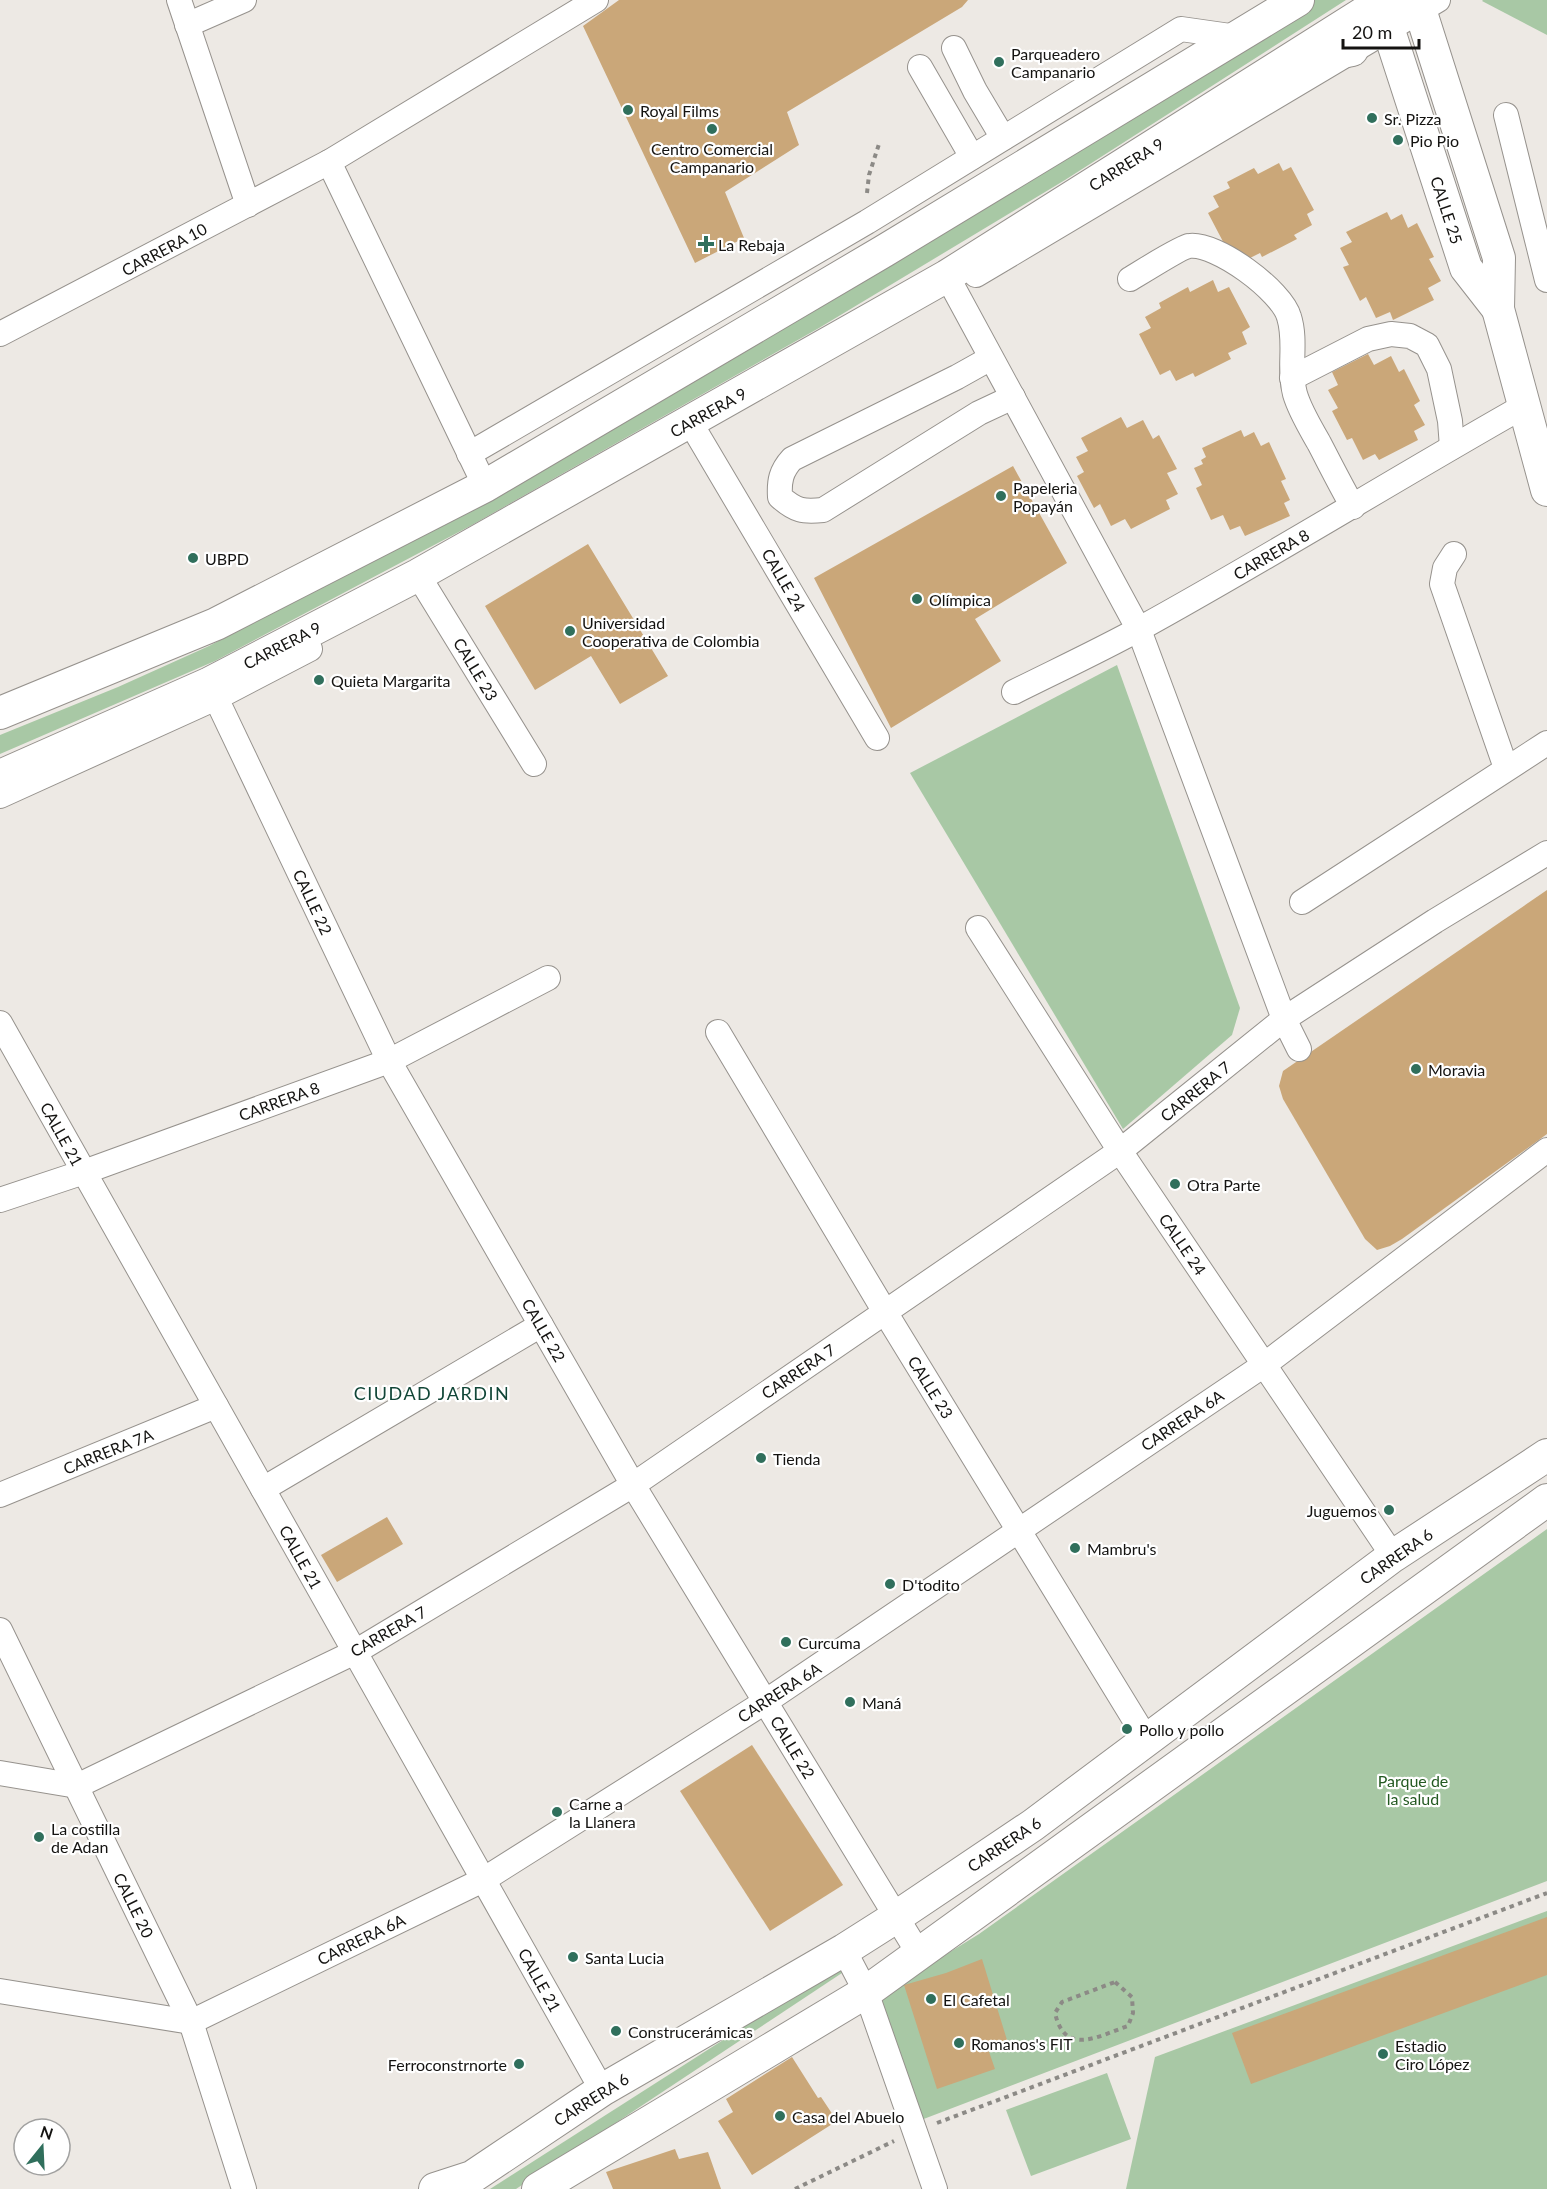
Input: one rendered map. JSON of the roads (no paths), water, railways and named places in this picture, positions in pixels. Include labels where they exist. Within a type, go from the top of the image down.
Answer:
[{"type":"main road","points":[[0,713],[216,624],[485,486],[874,257],[1256,20],[1298,0]]},
{"type":"main road","name":"CALLE 25","points":[[1425,4],[1498,258],[1498,309],[1533,413],[1547,490]]},
{"type":"main road","points":[[1286,63],[1379,25]]},
{"type":"main road","name":"CARRERA 9","points":[[0,776],[212,691],[422,581],[951,282],[1286,63],[1379,25]]},
{"type":"main road","name":"CALLE 25","points":[[1379,25],[1466,268],[1498,309]]},
{"type":"main road","name":"CARRERA 6","points":[[435,2189],[472,2177],[602,2090],[844,1950],[896,1917],[1033,1825],[1393,1556],[1547,1455]]},
{"type":"main road","points":[[538,2189],[866,1992],[1547,1500]]},
{"type":"street","points":[[179,0],[248,205]]},
{"type":"street","points":[[187,25],[244,0]]},
{"type":"street","name":"CARRERA 10","points":[[0,334],[328,162],[596,0]]},
{"type":"street","points":[[1299,1049],[1284,1019],[1138,630],[951,282],[1379,25],[1425,4]]},
{"type":"street","points":[[469,454],[867,222],[1181,29],[1256,20]]},
{"type":"street","points":[[954,48],[975,91],[1003,138]]},
{"type":"street","points":[[920,67],[972,158]]},
{"type":"street","points":[[1506,115],[1547,280]]},
{"type":"street","points":[[328,162],[485,486]]},
{"type":"street","points":[[1130,279],[1189,246],[1205,248],[1222,255],[1261,280],[1277,296],[1289,315],[1295,394],[1304,416],[1353,507]]},
{"type":"street","points":[[1292,378],[1368,339],[1391,334],[1410,336],[1427,345],[1439,369],[1450,421],[1452,447]]},
{"type":"street","points":[[992,358],[792,459],[783,469],[779,483],[780,497],[792,508],[806,511],[823,510],[979,413],[1013,397]]},
{"type":"street","name":"CARRERA 8","points":[[1014,692],[1138,630],[1353,507],[1452,447],[1533,413]]},
{"type":"street","name":"CALLE 24","points":[[694,427],[877,738]]},
{"type":"street","points":[[1454,554],[1445,568],[1442,584],[1506,768]]},
{"type":"street","name":"CALLE 23","points":[[422,581],[534,764]]},
{"type":"street","points":[[0,796],[212,691]]},
{"type":"street","name":"CALLE 22","points":[[212,691],[388,1061],[633,1485],[918,1954]]},
{"type":"street","points":[[1302,902],[1547,743]]},
{"type":"street","name":"CARRERA 7","points":[[77,1786],[355,1652],[633,1485],[1120,1151],[1284,1019],[1435,921],[1547,853]]},
{"type":"street","name":"CALLE 24","points":[[978,928],[1120,1151],[1393,1556]]},
{"type":"street","name":"CARRERA 8","points":[[0,1200],[84,1172],[388,1061],[548,978]]},
{"type":"street","name":"CALLE 21","points":[[0,1023],[602,2090]]},
{"type":"street","name":"CALLE 23","points":[[718,1032],[885,1312],[1148,1740]]},
{"type":"street","name":"CARRERA 6A","points":[[191,2022],[483,1880],[765,1702],[1264,1365],[1547,1150]]},
{"type":"street","points":[[263,1489],[542,1325]]},
{"type":"street","name":"CARRERA 7A","points":[[0,1495],[216,1406]]},
{"type":"street","name":"CALLE 20","points":[[0,1630],[191,2022],[244,2189]]},
{"type":"street","points":[[0,1773],[77,1786]]},
{"type":"street","points":[[844,1950],[866,1992],[935,2189]]},
{"type":"street","points":[[0,1991],[191,2022]]},
{"type":"place","name":"Parqueadero Campanario","points":[[999,62]]},
{"type":"place","name":"Royal Films","points":[[628,110]]},
{"type":"place","name":"Sr. Pizza","points":[[1372,118]]},
{"type":"place","name":"Centro Comercial Campanario","points":[[712,129]]},
{"type":"place","name":"Pio Pio","points":[[1398,140]]},
{"type":"place","name":"La Rebaja","points":[[706,244]]},
{"type":"place","name":"Papeleria Popayán","points":[[1001,496]]},
{"type":"place","name":"UBPD","points":[[193,558]]},
{"type":"place","name":"Olímpica","points":[[917,599]]},
{"type":"place","name":"Universidad Cooperativa de Colombia","points":[[570,631]]},
{"type":"place","name":"Quieta Margarita","points":[[319,680]]},
{"type":"place","name":"Moravia","points":[[1416,1069]]},
{"type":"place","name":"Otra Parte","points":[[1175,1184]]},
{"type":"place","name":"Tienda","points":[[761,1458]]},
{"type":"place","name":"Juguemos","points":[[1389,1510]]},
{"type":"place","name":"Mambru's","points":[[1075,1548]]},
{"type":"place","name":"D'todito","points":[[890,1584]]},
{"type":"place","name":"Curcuma","points":[[786,1642]]},
{"type":"place","name":"Maná","points":[[850,1702]]},
{"type":"place","name":"Pollo y pollo","points":[[1127,1729]]},
{"type":"place","name":"Carne a la Llanera","points":[[557,1812]]},
{"type":"place","name":"La costilla de Adan","points":[[39,1837]]},
{"type":"place","name":"Santa Lucia","points":[[573,1957]]},
{"type":"place","name":"El Cafetal","points":[[931,1999]]},
{"type":"place","name":"Construcerámicas","points":[[616,2031]]},
{"type":"place","name":"Romanos's FIT","points":[[959,2043]]},
{"type":"place","name":"Estadio Ciro López","points":[[1383,2054]]},
{"type":"place","name":"Ferroconstrnorte","points":[[519,2064]]},
{"type":"place","name":"Casa del Abuelo","points":[[780,2116]]},
{"type":"district","name":"CIUDAD JARDIN","points":[[432,1393]]},
{"type":"park label","name":"Parque de la salud","points":[[1413,1789]]}]
